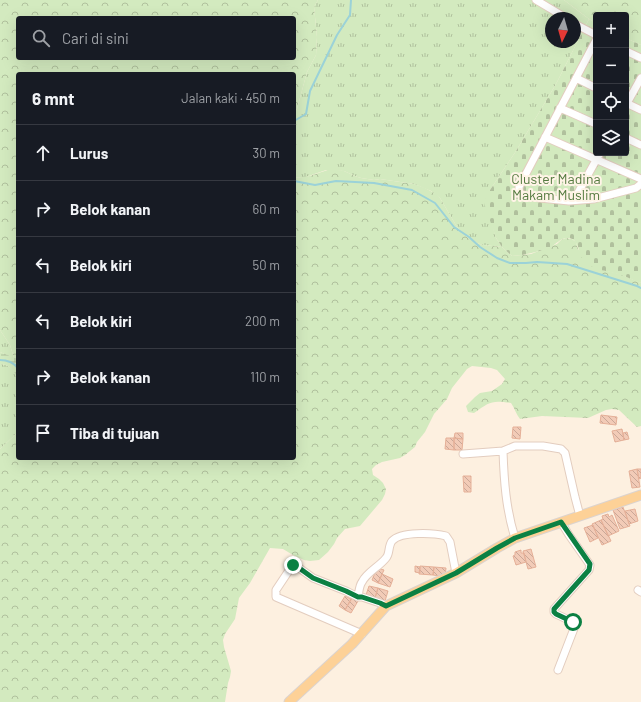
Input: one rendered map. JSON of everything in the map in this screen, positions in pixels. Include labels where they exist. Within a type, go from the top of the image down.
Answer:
[{"type":"main road","points":[[289,702],[352,644],[386,606],[456,573],[515,538],[641,495]]},
{"type":"street","points":[[536,0],[556,12]]},
{"type":"street","points":[[581,27],[593,33]]},
{"type":"street","points":[[593,46],[519,187],[520,193],[523,195],[540,198],[569,201],[594,199],[636,188],[641,184]]},
{"type":"street","points":[[629,52],[641,58]]},
{"type":"street","points":[[576,78],[593,86]]},
{"type":"street","points":[[629,99],[641,78]]},
{"type":"street","points":[[629,105],[641,110]]},
{"type":"street","points":[[560,108],[593,123]]},
{"type":"street","points":[[545,137],[593,154]]},
{"type":"street","points":[[629,139],[641,145]]},
{"type":"street","points":[[574,200],[598,156],[641,179]]},
{"type":"street","points":[[463,454],[503,451],[514,446],[543,446],[561,448],[565,453],[574,497],[580,516]]},
{"type":"street","points":[[503,451],[504,485],[509,517],[515,538]]},
{"type":"street","points":[[558,670],[575,626],[573,622],[556,614],[554,609],[583,578],[590,567],[561,522]]},
{"type":"street","points":[[358,597],[361,583],[386,558],[391,542],[394,539],[405,535],[421,533],[446,536],[450,542],[456,573]]},
{"type":"street","points":[[362,634],[276,597],[276,590],[292,566],[294,565],[298,567],[313,578],[358,597],[362,597],[386,606]]},
{"type":"green space","points":[[0,0],[318,0],[314,7],[317,37],[316,55],[307,72],[296,110],[296,72],[16,72],[16,358],[14,358],[10,345],[0,330]]},
{"type":"green space","points":[[318,0],[564,0],[580,12],[545,12],[545,48],[574,48],[556,84],[516,151],[490,190],[492,224],[496,238],[502,247],[483,245],[467,237],[457,227],[440,198],[431,191],[414,184],[361,178],[344,171],[326,170],[306,177],[296,177],[296,110],[307,72],[316,55],[317,37],[314,7]]},
{"type":"green space","points":[[564,0],[641,0],[641,45],[629,39],[629,12],[593,12],[593,21]]},
{"type":"green space","points":[[581,13],[589,19],[581,35]]},
{"type":"green space","name":"Cluster Madina Makam Muslim","points":[[589,19],[593,21],[593,156],[629,156],[629,39],[641,45],[641,283],[589,265],[583,260],[577,244],[571,239],[567,238],[559,241],[551,247],[527,254],[512,256],[502,247],[496,238],[484,203],[490,190],[516,151],[556,84],[574,48],[581,48],[581,35]]},
{"type":"green space","points":[[332,169],[344,171],[361,178],[414,184],[436,194],[440,198],[457,227],[467,237],[477,243],[502,247],[512,256],[531,254],[557,244],[566,238],[572,239],[576,242],[578,249],[603,270],[620,274],[641,283],[641,426],[637,427],[619,410],[612,409],[588,418],[542,416],[520,419],[511,403],[495,402],[487,404],[474,413],[468,412],[466,406],[475,397],[480,393],[492,391],[502,384],[505,379],[497,370],[472,366],[467,369],[452,388],[447,399],[434,414],[415,447],[400,458],[382,462],[372,469],[373,475],[383,483],[386,489],[385,494],[382,500],[360,526],[345,529],[328,552],[319,560],[304,560],[283,549],[270,548],[250,583],[239,598],[235,619],[225,634],[223,640],[231,671],[225,702],[0,702],[0,449],[16,434],[16,460],[296,460],[296,177],[308,176]]},
{"type":"green space","points":[[0,330],[10,345],[14,358],[0,352]]},
{"type":"green space","points":[[0,352],[16,358],[16,374],[10,368],[0,364]]},
{"type":"green space","points":[[0,364],[6,365],[16,374],[16,434],[0,449]]},
{"type":"building","points":[[601,415],[617,417],[616,425],[600,423]]},
{"type":"building","points":[[513,427],[521,427],[520,439],[512,438]]},
{"type":"building","points":[[622,429],[624,440],[615,442],[612,431]]},
{"type":"building","points":[[627,432],[629,439],[624,440],[623,433]]},
{"type":"building","points":[[455,433],[463,433],[463,439],[454,438]]},
{"type":"building","points":[[446,438],[454,438],[454,450],[445,449]]},
{"type":"building","points":[[454,438],[463,439],[462,450],[454,450]]},
{"type":"building","points":[[637,469],[641,469],[641,478],[639,479]]},
{"type":"building","points":[[637,469],[640,487],[632,488],[629,471]]},
{"type":"building","points":[[463,476],[471,476],[471,492],[464,492]]},
{"type":"building","points":[[623,507],[630,526],[620,529],[613,510]]},
{"type":"building","points":[[635,509],[638,521],[629,524],[625,511]]},
{"type":"building","points":[[608,514],[609,517],[612,515],[619,531],[608,536],[601,520],[603,519],[602,516]]},
{"type":"building","points":[[601,520],[611,541],[602,545],[592,524]]},
{"type":"building","points":[[593,525],[598,538],[590,542],[584,528]]},
{"type":"building","points":[[531,549],[536,567],[528,569],[523,551]]},
{"type":"building","points":[[521,550],[521,553],[524,553],[526,562],[516,565],[513,556],[515,555],[515,552]]},
{"type":"building","points":[[415,566],[420,567],[420,573],[415,572]]},
{"type":"building","points":[[420,566],[434,567],[433,575],[419,574]]},
{"type":"building","points":[[434,567],[446,568],[445,577],[433,575]]},
{"type":"building","points":[[377,568],[384,570],[378,583],[372,580]]},
{"type":"building","points":[[382,574],[393,579],[390,587],[378,583]]},
{"type":"building","points":[[369,586],[378,588],[375,598],[366,595]]},
{"type":"building","points":[[378,588],[388,591],[385,601],[375,598]]},
{"type":"building","points":[[345,596],[351,599],[345,610],[339,606]]},
{"type":"building","points":[[352,598],[358,601],[351,613],[345,610]]},
{"type":"waterway","points":[[296,120],[306,114],[310,91],[337,35],[350,15],[351,0]]},
{"type":"waterway","points":[[296,181],[315,185],[336,181],[374,183],[412,190],[435,203],[454,227],[497,258],[510,263],[537,262],[567,264],[641,288]]},
{"type":"waterway","points":[[0,360],[5,360],[16,366]]},
{"type":"route","points":[[293,565],[313,578],[358,597],[362,597],[386,606],[456,573],[515,538],[561,522],[569,536],[590,564],[589,570],[583,578],[554,609],[556,614],[573,622]]}]
